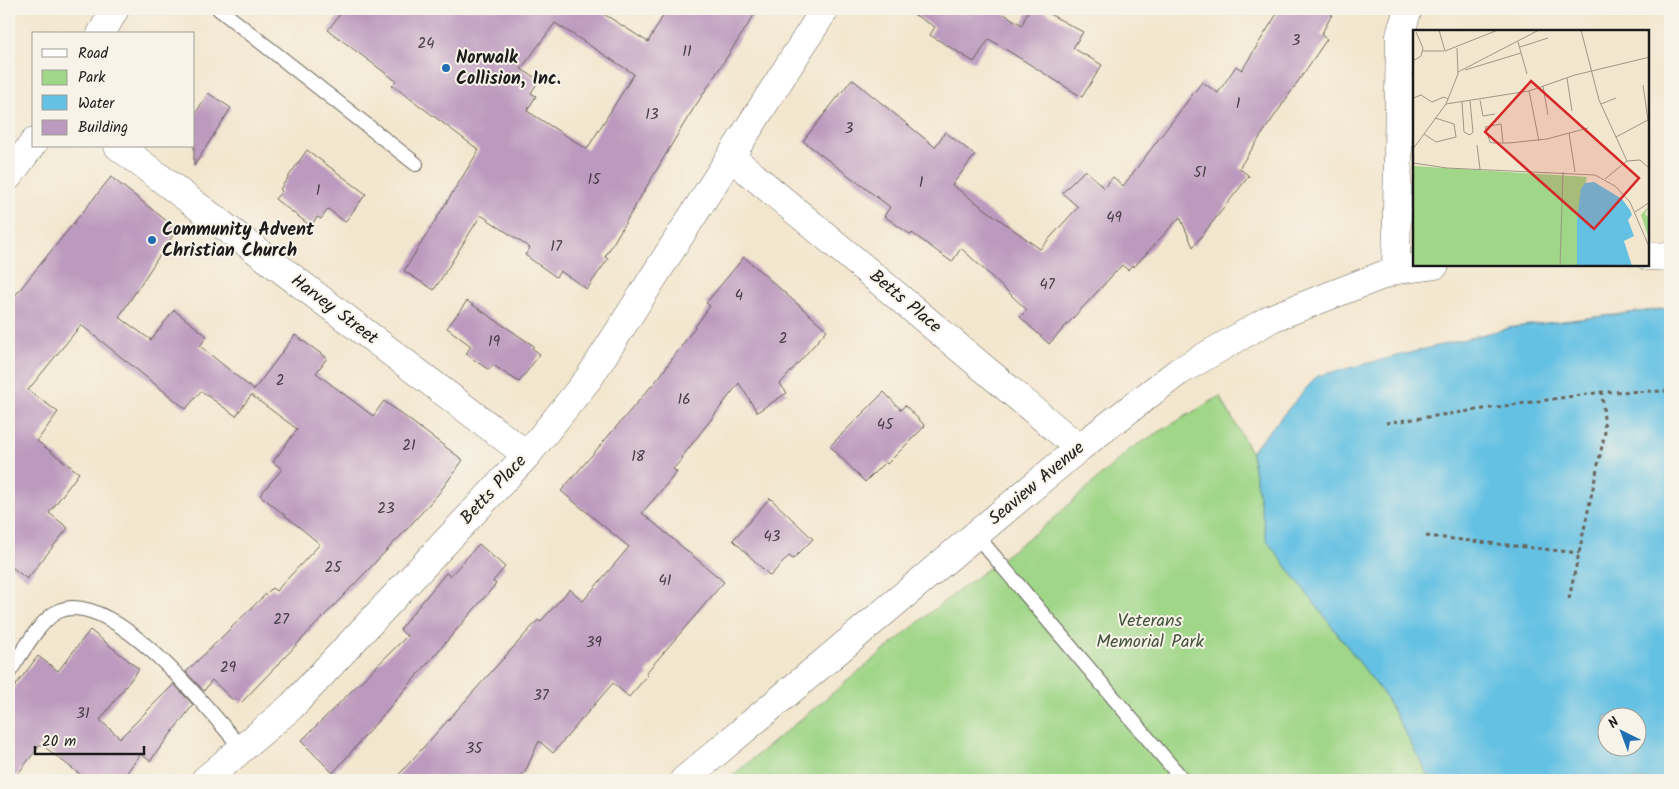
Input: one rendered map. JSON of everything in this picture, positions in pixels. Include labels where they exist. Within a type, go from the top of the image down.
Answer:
[{"type":"street","points":[[102,32],[115,9]]},
{"type":"street","name":"Betts Place","points":[[206,780],[292,706],[527,455],[589,378],[825,9]]},
{"type":"street","points":[[1396,270],[1400,35],[1408,9]]},
{"type":"street","points":[[9,176],[32,145]]},
{"type":"street","name":"Harvey Street","points":[[121,148],[527,455]]},
{"type":"street","name":"Betts Place","points":[[731,157],[1079,448]]},
{"type":"street","points":[[1649,256],[1670,257]]},
{"type":"street","name":"Seaview Avenue","points":[[684,780],[1079,448],[1178,372],[1272,318],[1396,270],[1427,266]]},
{"type":"lane","points":[[219,9],[416,164]]},
{"type":"lane","points":[[976,535],[1183,780]]},
{"type":"lane","points":[[9,672],[44,622],[59,610],[78,608],[103,616],[146,644],[203,701],[242,748]]},
{"type":"path","points":[[1386,423],[1602,392],[1670,390]]},
{"type":"path","points":[[1569,599],[1604,432],[1602,392]]},
{"type":"path","points":[[1426,536],[1579,553]]},
{"type":"green space","name":"Veterans Memorial Park","points":[[1220,396],[1251,452],[1267,541],[1385,696],[1431,780],[727,780],[937,607],[1051,521],[1130,449]]},
{"type":"water","points":[[1670,308],[1670,780],[1431,780],[1385,696],[1267,541],[1251,452],[1317,376],[1513,327]]},
{"type":"building","points":[[344,9],[596,9],[648,42],[667,9],[758,9],[685,122],[605,257],[608,259],[587,289],[560,271],[556,277],[525,255],[530,248],[481,215],[434,290],[404,271],[479,150],[392,85],[396,81],[328,30]],"holes":[[[555,23],[634,74],[587,149],[527,111],[536,96],[531,93],[539,80],[521,69]]]},
{"type":"building","points":[[905,9],[1007,9],[1004,14],[1022,25],[1029,9],[1040,9],[1083,32],[1073,48],[1102,65],[1082,97],[989,39],[974,62],[930,35],[935,27]]},
{"type":"building","points":[[1280,9],[1335,9],[1321,35],[1327,39],[1239,168],[1249,176],[1193,247],[1180,217],[1134,267],[1132,265],[1128,270],[1122,265],[1049,344],[1020,317],[1027,310],[961,248],[952,262],[912,233],[911,235],[884,216],[890,207],[803,141],[852,79],[935,147],[945,132],[975,155],[952,185],[1040,249],[1078,207],[1062,193],[1085,170],[1104,188],[1113,177],[1123,186],[1202,82],[1218,93],[1236,66],[1242,70]]},
{"type":"building","points":[[208,93],[231,108],[194,166],[195,148],[195,114]]},
{"type":"building","points":[[307,150],[366,194],[345,222],[328,209],[321,219],[317,217],[311,226],[275,199]]},
{"type":"building","points":[[111,177],[177,229],[119,317],[151,340],[174,310],[207,336],[200,346],[254,390],[295,335],[327,358],[316,373],[373,416],[384,401],[463,460],[439,493],[407,529],[241,703],[236,698],[233,700],[212,680],[204,691],[186,672],[272,588],[276,591],[320,544],[260,495],[282,469],[273,462],[297,429],[251,395],[236,416],[201,391],[186,409],[81,325],[28,390],[58,412],[37,441],[79,473],[49,513],[68,528],[27,579],[9,565],[9,303]]},
{"type":"building","points":[[744,257],[827,330],[780,384],[787,393],[757,412],[739,383],[673,469],[677,472],[642,513],[724,582],[646,673],[648,675],[629,697],[613,683],[553,753],[539,741],[525,772],[516,780],[394,780],[538,620],[540,622],[570,589],[583,601],[629,547],[561,491],[660,376],[710,306],[706,303]]},
{"type":"building","points":[[467,301],[534,346],[532,348],[540,354],[519,382],[493,365],[489,370],[466,354],[471,346],[447,328]]},
{"type":"building","points":[[884,392],[901,410],[905,405],[925,426],[887,464],[885,462],[865,482],[830,446]]},
{"type":"building","points":[[770,498],[813,539],[793,559],[789,556],[770,576],[733,540]]},
{"type":"building","points":[[479,544],[505,567],[493,581],[496,584],[333,773],[301,741],[407,636],[400,630],[407,620],[446,573],[450,576]]},
{"type":"building","points":[[90,630],[139,669],[100,720],[120,738],[174,684],[193,705],[150,761],[141,754],[121,780],[87,780],[41,744],[13,780],[9,780],[9,694],[38,656],[58,671]]},
{"type":"place","name":"Norwalk Collision, Inc.","points":[[446,68]]},
{"type":"place","name":"Community Advent Christian Church","points":[[152,240]]}]
